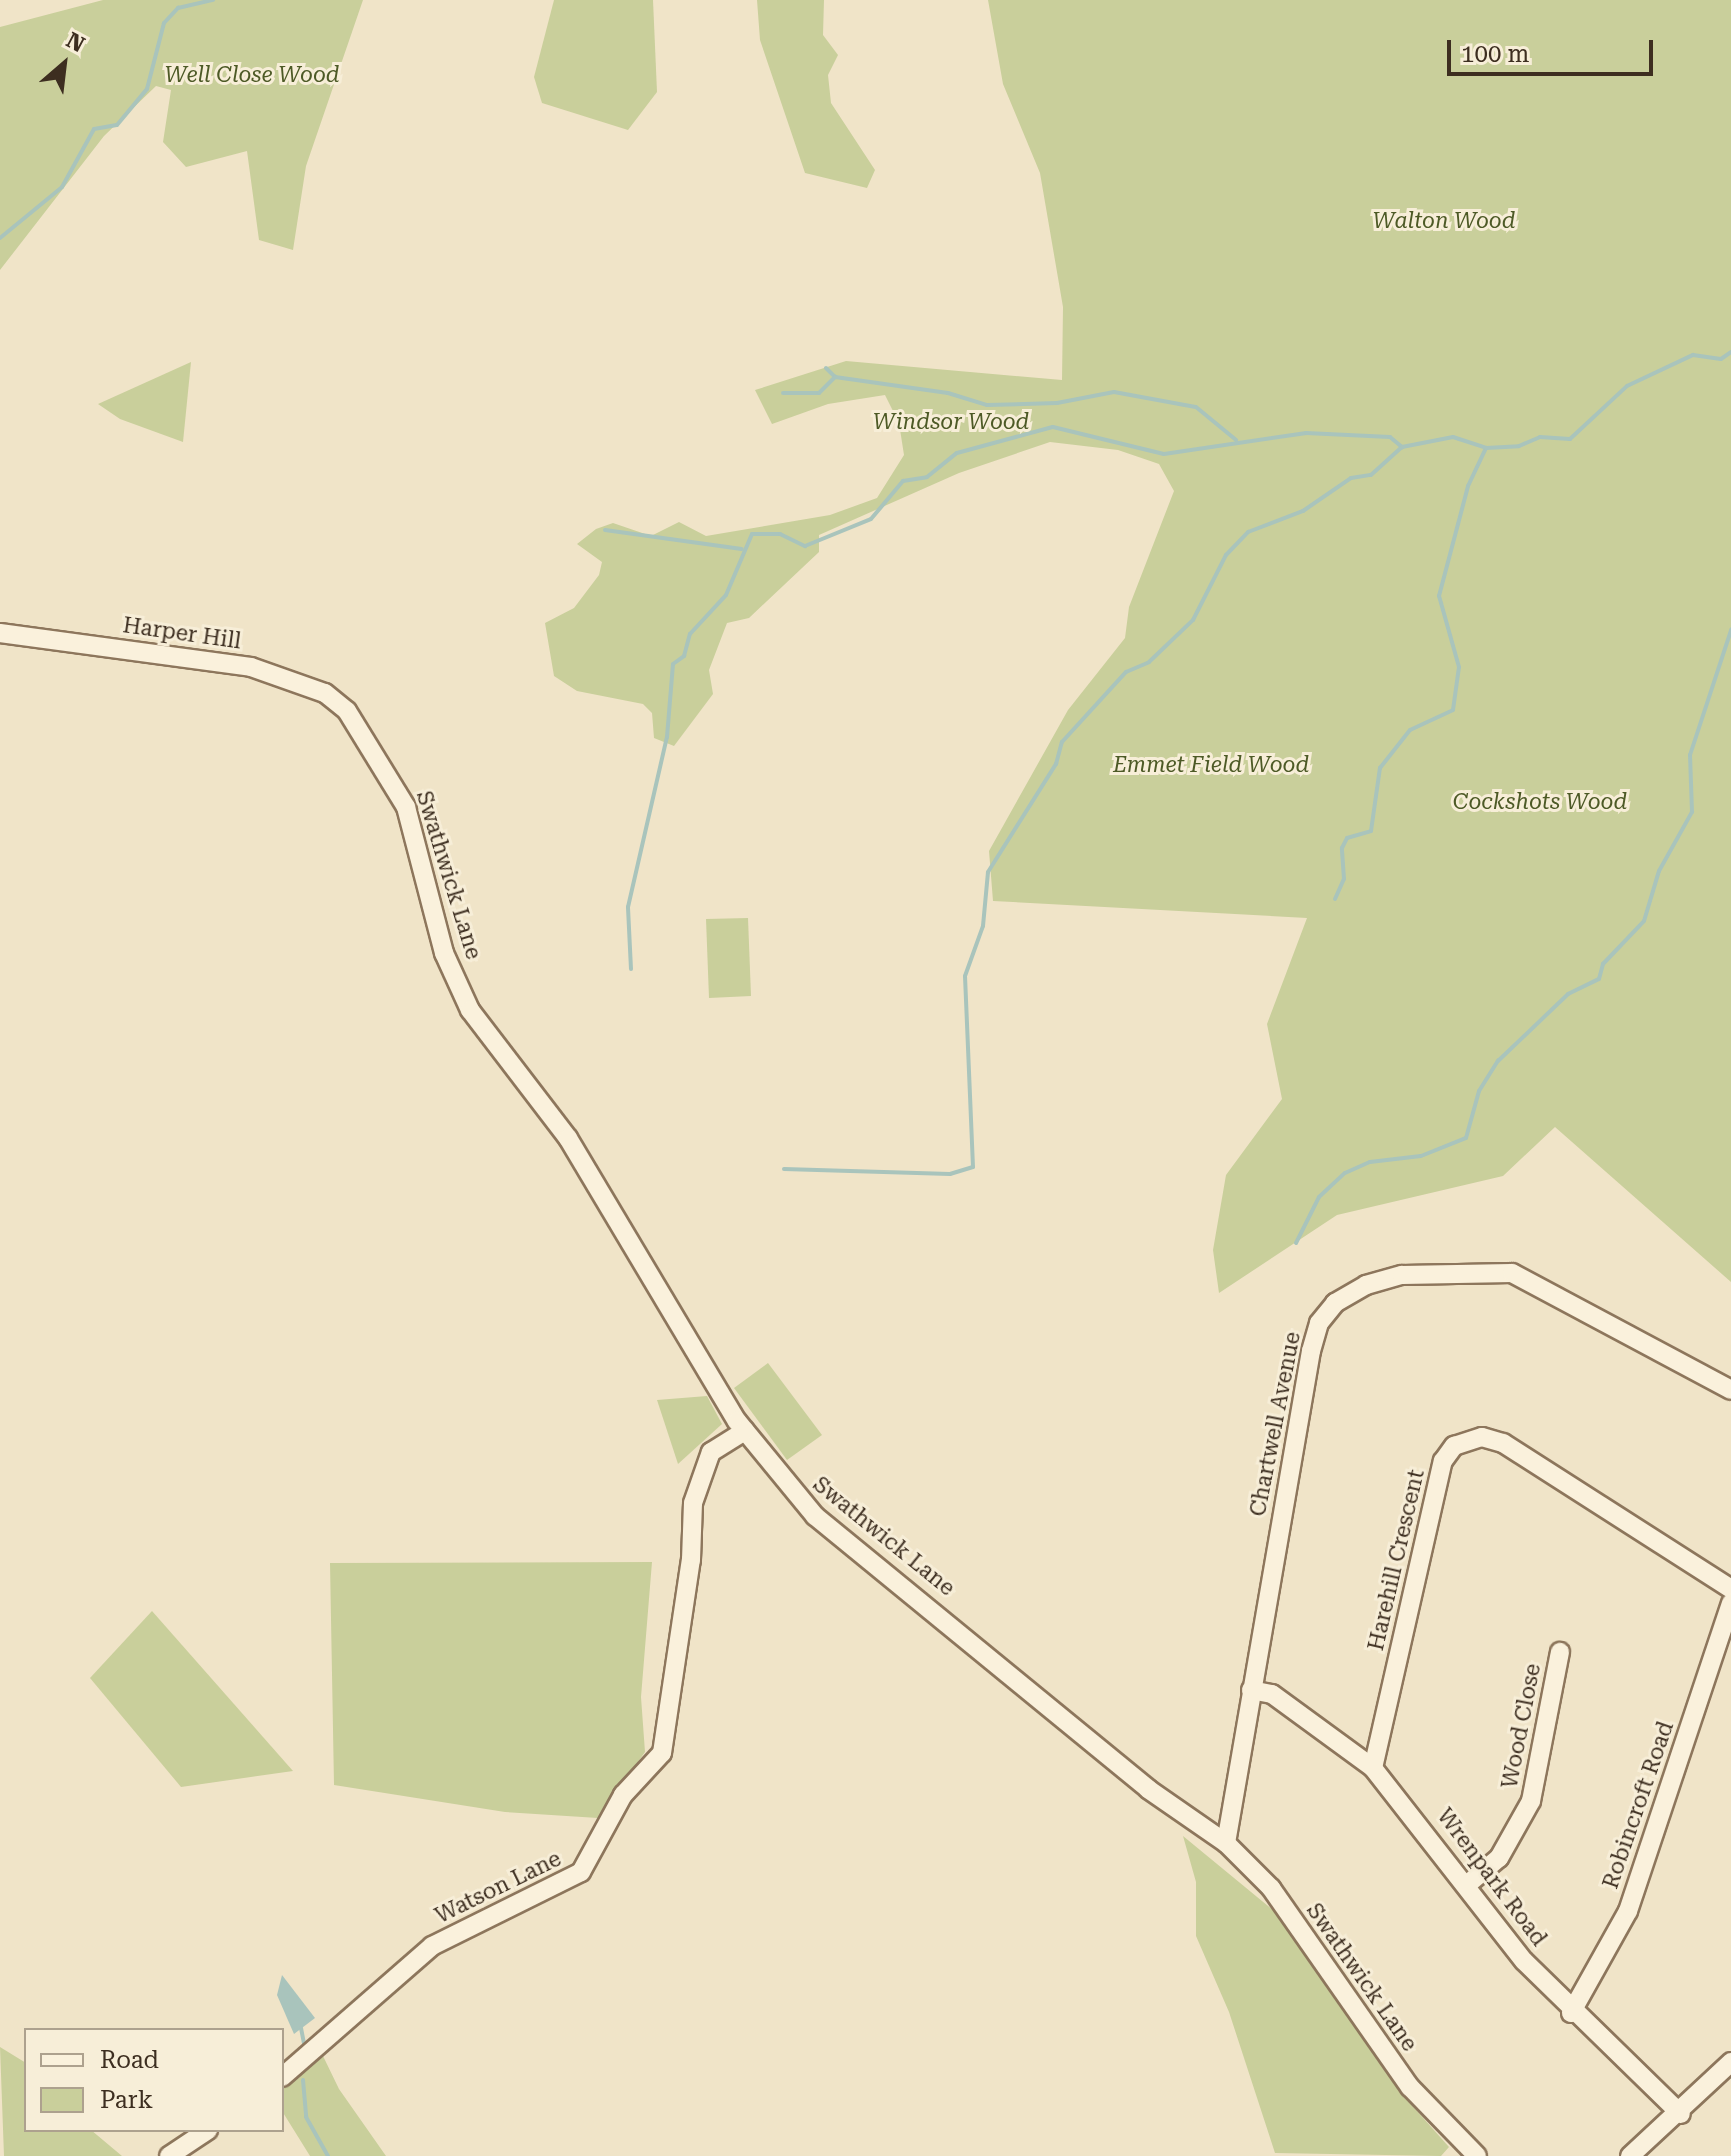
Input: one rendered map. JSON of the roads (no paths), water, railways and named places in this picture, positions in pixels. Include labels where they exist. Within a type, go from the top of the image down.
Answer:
[{"type":"street","name":"Harper Hill","points":[[0,633],[251,667],[325,693],[347,711]]},
{"type":"street","name":"Swathwick Lane","points":[[347,711],[406,807],[444,953],[470,1010],[568,1138],[745,1431],[815,1516],[1148,1789],[1226,1843],[1271,1888],[1410,2087],[1477,2156]]},
{"type":"street","name":"Chartwell Avenue","points":[[1226,1843],[1311,1351],[1319,1323],[1335,1303],[1366,1285],[1402,1275],[1512,1273],[1731,1390]]},
{"type":"street","name":"Watson Lane","points":[[284,2075],[432,1946],[568,1883],[588,1862],[623,1795],[662,1753],[691,1560],[693,1503],[711,1452],[745,1431]]},
{"type":"street","name":"Harehill Crescent","points":[[1373,1768],[1443,1461],[1454,1446],[1482,1437],[1503,1443],[1731,1589]]},
{"type":"street","name":"Robincroft Road","points":[[1571,2013],[1628,1911],[1731,1603]]},
{"type":"street","name":"Wood Close","points":[[1469,1883],[1499,1858],[1531,1801],[1560,1652]]},
{"type":"street","name":"Wrenpark Road","points":[[1251,1690],[1272,1694],[1373,1768],[1571,2013],[1681,2114]]},
{"type":"street","points":[[1630,2156],[1681,2114],[1731,2062]]},
{"type":"street","points":[[169,2156],[205,2132]]},
{"type":"water","points":[[282,1975],[315,2018],[294,2034],[277,1995]]},
{"type":"waterway","points":[[0,238],[62,187],[94,129],[117,125],[147,89],[164,23],[178,8],[213,0]]},
{"type":"waterway","points":[[784,1169],[950,1174],[973,1167],[965,976],[983,926],[988,872],[1056,764],[1062,742],[1126,672],[1149,662],[1193,620],[1226,555],[1248,532],[1303,511],[1351,478],[1371,475],[1402,447],[1453,437],[1486,448],[1519,446],[1540,437],[1570,439],[1627,386],[1693,355],[1721,359],[1731,352]]},
{"type":"waterway","points":[[826,368],[835,377]]},
{"type":"waterway","points":[[783,393],[819,393],[835,377],[948,393],[987,405],[1057,403],[1114,392],[1196,407],[1236,440]]},
{"type":"waterway","points":[[631,969],[628,907],[667,737],[673,664],[684,656],[690,634],[726,595],[752,534],[780,534],[805,546],[871,519],[903,481],[927,477],[957,453],[1053,427],[1164,454],[1306,433],[1390,437],[1402,447]]},
{"type":"waterway","points":[[1335,899],[1344,879],[1342,848],[1347,838],[1371,831],[1380,768],[1410,730],[1453,710],[1459,667],[1439,596],[1468,486],[1486,448]]},
{"type":"waterway","points":[[605,530],[742,549]]},
{"type":"waterway","points":[[1296,1243],[1319,1197],[1345,1173],[1370,1162],[1421,1156],[1466,1138],[1479,1091],[1498,1061],[1568,994],[1599,979],[1603,964],[1644,921],[1659,871],[1692,812],[1690,755],[1731,630]]},
{"type":"waterway","points":[[301,2028],[305,2048]]},
{"type":"waterway","points":[[303,2080],[306,2117],[328,2156]]},
{"type":"park label","name":"Well Close Wood","points":[[252,75]]},
{"type":"park label","name":"Walton Wood","points":[[1444,221]]},
{"type":"park label","name":"Windsor Wood","points":[[951,422]]},
{"type":"park label","name":"Emmet Field Wood","points":[[1211,765]]},
{"type":"park label","name":"Cockshots Wood","points":[[1540,802]]}]
